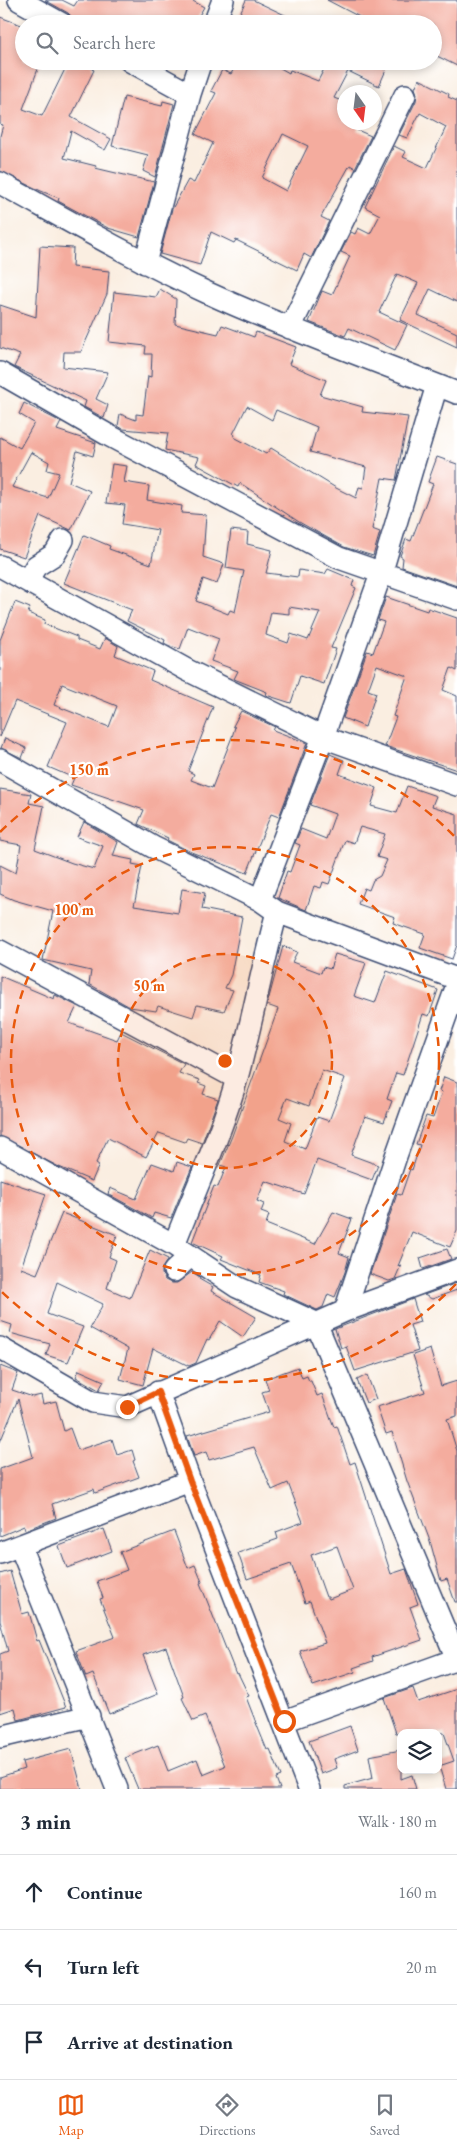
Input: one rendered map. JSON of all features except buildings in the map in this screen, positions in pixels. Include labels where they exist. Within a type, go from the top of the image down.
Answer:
[{"type":"street","points":[[19,0],[46,15]]},
{"type":"street","points":[[217,15],[223,0]]},
{"type":"street","points":[[146,70],[190,94]]},
{"type":"street","points":[[145,263],[198,70]]},
{"type":"street","points":[[290,328],[405,95]]},
{"type":"street","points":[[0,183],[145,263],[290,328],[457,393]]},
{"type":"street","points":[[0,374],[108,435],[339,558],[457,599]]},
{"type":"street","points":[[179,1257],[236,1078],[263,962],[269,906],[323,737],[381,574],[437,385]]},
{"type":"street","points":[[27,581],[36,566],[55,554],[63,540]]},
{"type":"street","points":[[0,566],[187,670],[323,737],[457,785]]},
{"type":"street","points":[[0,760],[153,847],[269,906],[457,979]]},
{"type":"street","points":[[0,951],[236,1078]]},
{"type":"street","points":[[345,1311],[396,1156],[457,985]]},
{"type":"street","points":[[0,1148],[179,1257],[237,1287],[316,1323],[457,1659],[284,1721]]},
{"type":"street","points":[[0,1348],[93,1402],[127,1407],[316,1323],[457,1270]]},
{"type":"street","points":[[158,1392],[190,1481],[310,1789]]},
{"type":"street","points":[[0,1553],[190,1481]]},
{"type":"street","points":[[20,1546],[117,1789]]},
{"type":"street","points":[[0,1737],[89,1716]]},
{"type":"route","points":[[127,1407],[158,1392],[190,1481],[284,1721]]}]
